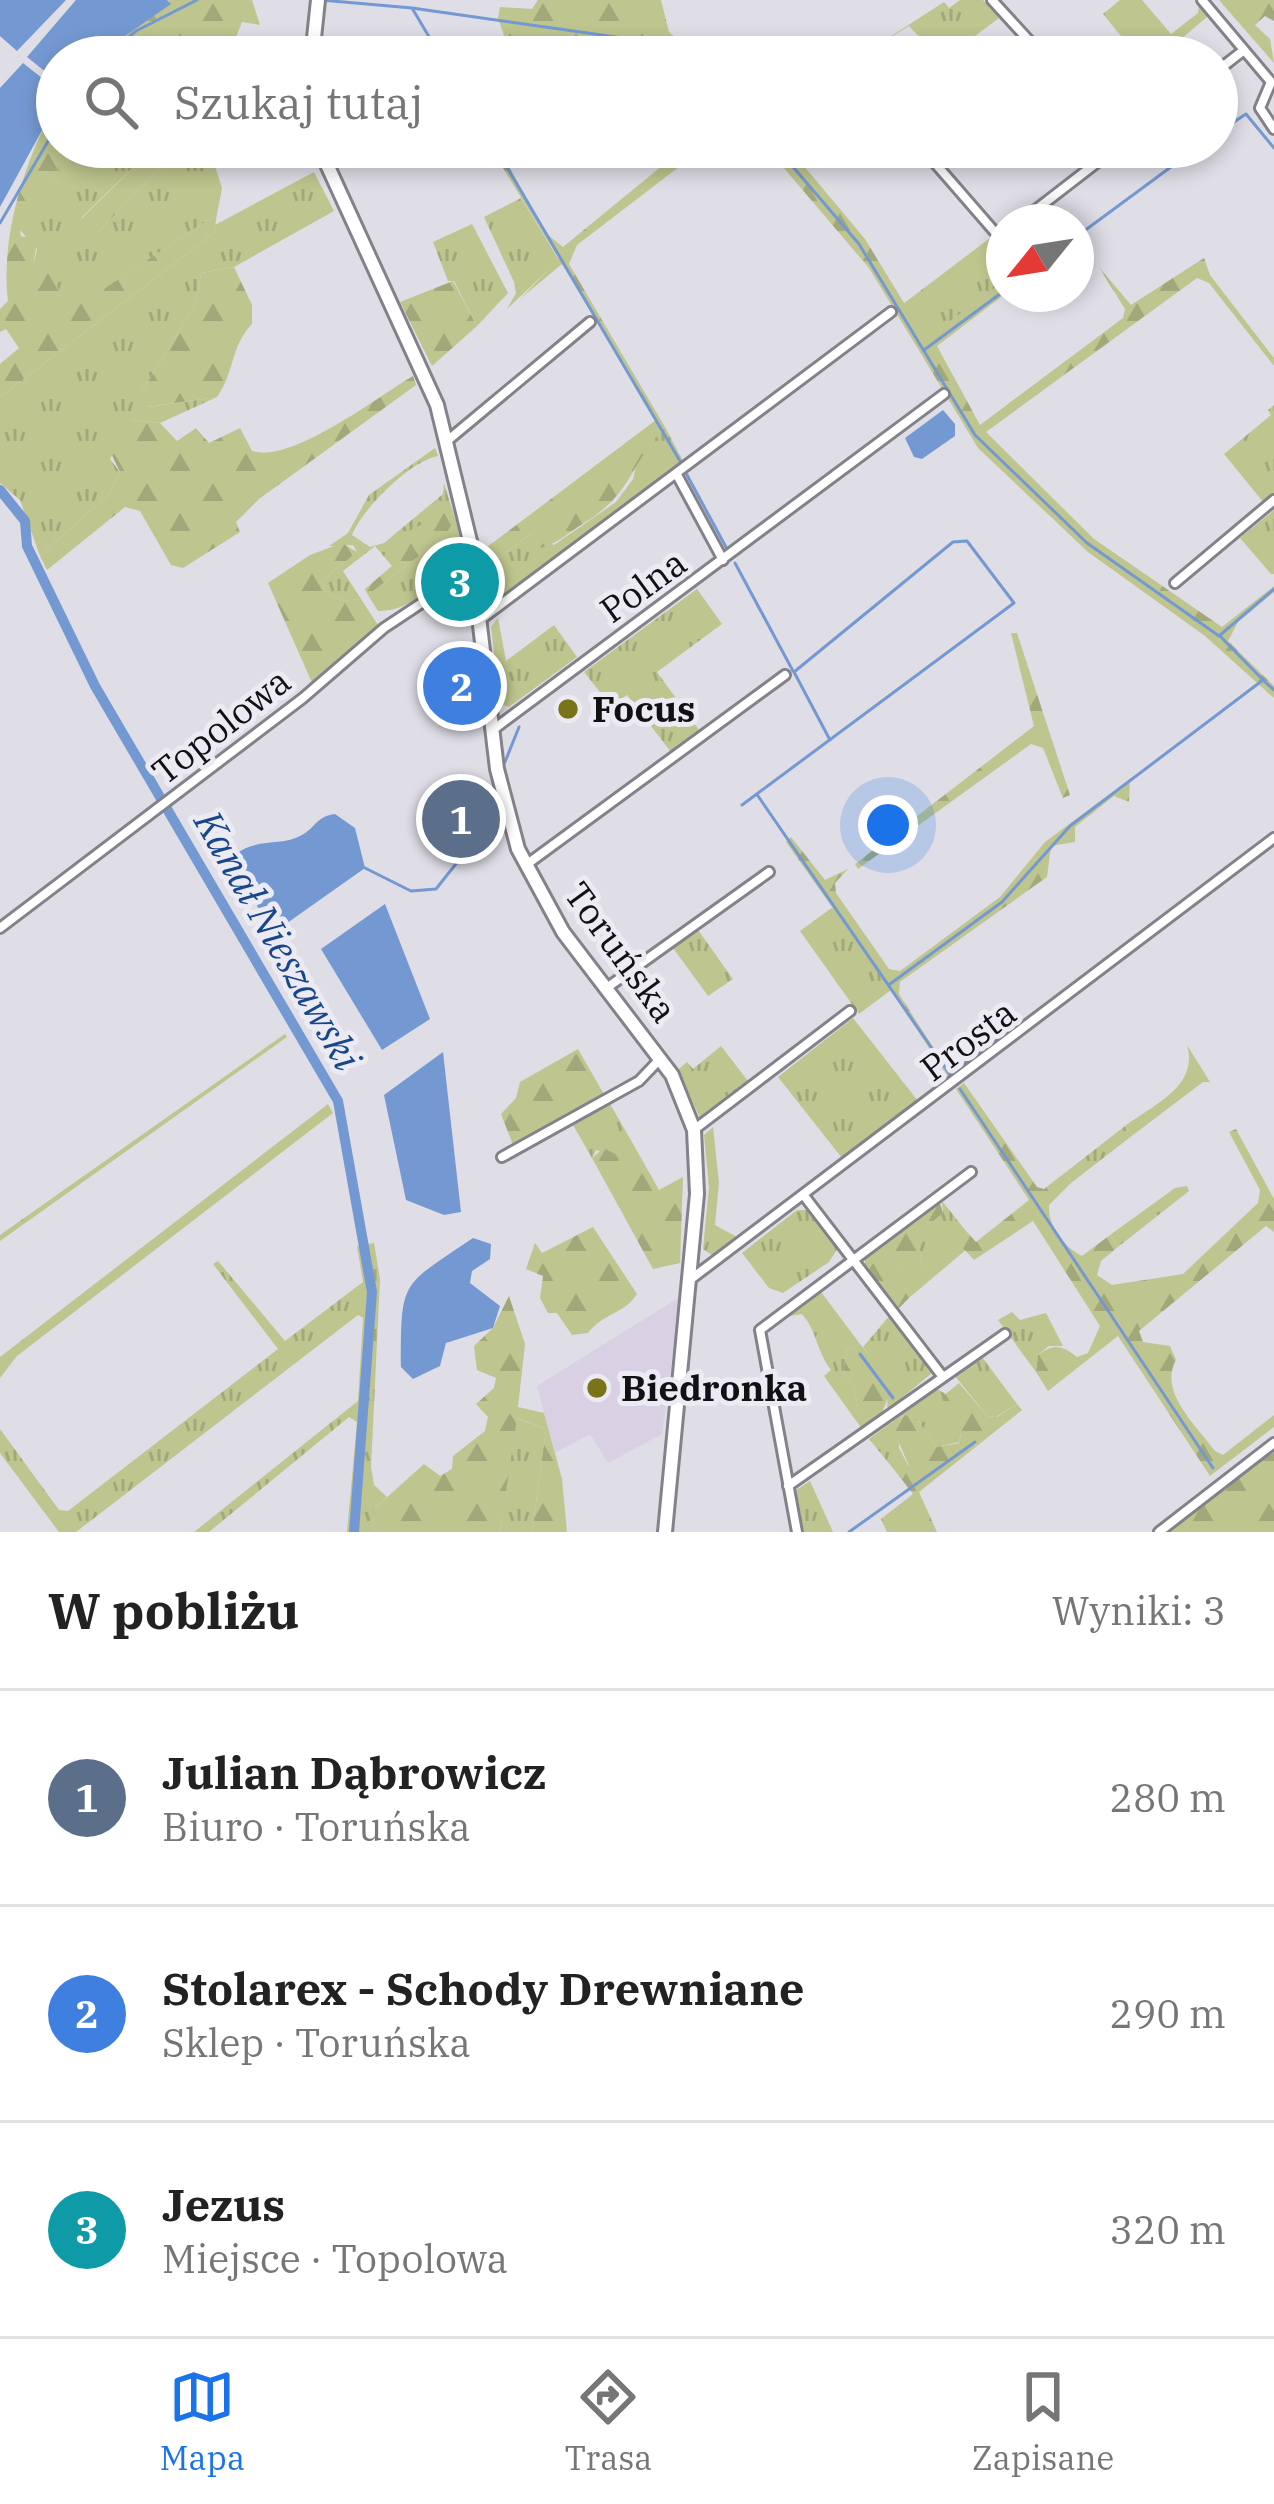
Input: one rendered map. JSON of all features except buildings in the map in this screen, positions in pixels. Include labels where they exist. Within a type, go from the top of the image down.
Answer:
[{"type":"main road","points":[[314,36],[318,3]]},
{"type":"main road","name":"Toruńska","points":[[329,168],[427,376],[446,442],[474,568],[502,795],[525,866],[562,932],[661,1058],[694,1130],[697,1195],[691,1280],[665,1532]]},
{"type":"street","points":[[992,0],[1025,36]]},
{"type":"street","points":[[1202,0],[1232,36]]},
{"type":"street","points":[[1238,43],[1271,82],[1260,108],[1274,129]]},
{"type":"street","points":[[1238,54],[1244,50]]},
{"type":"street","points":[[939,168],[986,222]]},
{"type":"street","points":[[1044,204],[1090,168]]},
{"type":"street","points":[[676,473],[891,312]]},
{"type":"street","points":[[446,442],[590,322]]},
{"type":"street","points":[[723,560],[944,394]]},
{"type":"street","name":"Polna","points":[[480,620],[676,473],[723,560],[492,730]]},
{"type":"street","points":[[1175,583],[1274,500]]},
{"type":"street","name":"Topolowa","points":[[0,928],[303,698],[384,628],[474,568]]},
{"type":"street","points":[[525,866],[784,675]]},
{"type":"street","name":"Prosta","points":[[691,1280],[1274,838]]},
{"type":"street","points":[[608,987],[770,872]]},
{"type":"street","points":[[694,1130],[850,1011]]},
{"type":"street","points":[[502,1157],[639,1081],[661,1058]]},
{"type":"street","points":[[797,1532],[760,1330],[971,1172]]},
{"type":"street","points":[[805,1197],[943,1377]]},
{"type":"street","points":[[788,1486],[1005,1334]]},
{"type":"street","points":[[1160,1532],[1274,1443]]},
{"type":"shaded area","points":[[680,1297],[662,1434],[608,1463],[590,1434],[555,1453],[537,1386]]},
{"type":"green space","points":[[168,0],[252,0],[260,25],[242,22],[236,36],[125,36],[170,4]]},
{"type":"green space","points":[[538,0],[661,0],[674,36],[504,36],[500,7],[532,9]]},
{"type":"green space","points":[[960,0],[983,0],[999,18],[975,36],[918,36],[909,26],[891,36],[944,2],[949,8]]},
{"type":"green space","points":[[1120,0],[1142,0],[1171,34],[1198,13],[1199,4],[1208,16],[1185,36],[1121,36],[1103,14]]},
{"type":"green space","points":[[1219,0],[1274,0],[1274,21],[1265,16],[1255,25],[1270,39],[1274,63]]},
{"type":"green space","points":[[35,148],[36,168],[59,168],[20,231],[21,236],[37,239],[34,262],[44,261],[62,296],[63,316],[217,214],[214,233],[0,397],[0,364],[19,348],[6,329],[0,332],[0,309],[8,301],[8,251]]},
{"type":"green space","points":[[59,168],[132,168],[81,218],[98,232],[160,168],[216,168],[222,188],[217,214],[62,317],[34,263],[37,249],[20,230]]},
{"type":"green space","points":[[133,168],[160,168],[98,232],[85,230],[81,219]]},
{"type":"green space","points":[[503,168],[510,168],[547,234],[563,247],[659,168],[678,168],[577,245],[569,264],[665,427],[600,512],[541,548],[532,533],[484,569],[483,550],[656,420],[562,264],[521,298],[559,259]]},
{"type":"green space","points":[[784,168],[806,168],[865,239],[926,339],[986,294],[986,309],[937,346],[980,425],[1123,318],[1125,309],[1099,267],[1131,305],[1204,258],[1210,275],[1274,358],[1274,366],[1209,283],[1197,278],[986,432],[1094,539],[1222,627],[1274,586],[1274,592],[1238,622],[1228,641],[1274,686],[1274,698],[1205,636],[1088,552],[978,448],[869,268]]},
{"type":"green space","points":[[314,172],[334,211],[234,267],[201,273],[196,304],[142,391],[148,407],[217,397],[160,423],[132,420],[110,459],[120,472],[110,493],[40,556],[20,500],[0,483],[0,397],[214,233],[215,225]]},
{"type":"green space","points":[[521,198],[559,260],[507,309],[516,293],[514,282],[484,217]]},
{"type":"green space","points":[[472,224],[508,293],[477,326],[454,281],[448,281],[433,242]]},
{"type":"green space","points":[[986,241],[986,295],[926,340],[903,304]]},
{"type":"green space","points":[[234,267],[252,305],[252,324],[217,397],[147,407],[142,391],[196,304],[201,273]]},
{"type":"green space","points":[[453,281],[477,326],[432,366],[400,302]]},
{"type":"green space","points":[[413,376],[416,385],[259,499],[236,522],[240,532],[183,568],[171,565],[140,511],[125,507],[47,570],[40,556],[110,493],[120,472],[105,441],[132,420],[160,423],[177,441],[196,428],[209,443],[240,428],[252,451],[269,452],[311,439]]},
{"type":"green space","points":[[1274,405],[1274,495],[1264,503],[1224,454],[1271,415],[1268,410]]},
{"type":"green space","points":[[665,427],[683,461],[498,600],[487,595],[484,569],[532,533],[554,545],[616,502],[633,479],[639,455]]},
{"type":"green space","points":[[435,448],[438,456],[414,467],[388,488],[352,535],[370,547],[384,543],[443,494],[444,483],[460,544],[454,568],[411,602],[378,611],[368,595],[445,536],[392,566],[375,546],[343,571],[361,599],[341,601],[325,591],[322,581],[357,552],[353,545],[329,546],[348,533],[369,495]]},
{"type":"green space","points":[[1274,510],[1274,574],[1271,574],[1240,538]]},
{"type":"green space","points":[[448,511],[453,522],[445,536],[368,595],[365,589],[400,559],[394,550],[405,533]]},
{"type":"green space","points":[[342,543],[357,552],[322,581],[325,591],[341,601],[361,599],[378,625],[313,685],[268,583],[310,555]]},
{"type":"green space","points":[[697,589],[722,624],[657,672],[699,730],[671,752],[627,695],[611,706],[584,672]]},
{"type":"green space","points":[[498,618],[506,661],[554,625],[577,657],[509,707],[500,704],[491,627]]},
{"type":"green space","points":[[1011,633],[1017,633],[1070,795],[1063,798],[1043,748],[1031,744],[858,869],[855,864],[1034,726]]},
{"type":"green space","points":[[1130,779],[1129,802],[1114,796],[1075,827],[1075,842],[1051,846],[1047,877],[890,989],[786,842],[791,837],[825,880],[848,869],[835,883],[836,893],[889,969],[900,971],[1000,897],[1045,842]]},
{"type":"green space","points":[[833,907],[890,988],[900,982],[899,994],[947,1069],[956,1071],[968,1062],[970,1068],[945,1086],[948,1077],[891,990],[859,1014],[800,931]]},
{"type":"green space","points":[[698,930],[733,979],[708,996],[673,948]]},
{"type":"green space","points":[[853,1018],[918,1101],[842,1158],[778,1077]]},
{"type":"green space","points":[[285,1034],[287,1037],[0,1241],[0,1235]]},
{"type":"green space","points":[[1187,1045],[1210,1082],[1203,1082],[1133,1135],[1125,1126],[1181,1083],[1187,1072]]},
{"type":"green space","points":[[721,1046],[748,1081],[700,1118],[678,1070],[687,1062],[693,1069]]},
{"type":"green space","points":[[578,1049],[605,1096],[513,1145],[501,1114],[516,1098],[520,1082]]},
{"type":"green space","points":[[964,1083],[1037,1187],[1044,1189],[1066,1172],[1071,1183],[1049,1205],[1054,1228],[1082,1256],[1110,1235],[1118,1247],[1101,1261],[1097,1275],[1112,1285],[1183,1274],[1258,1203],[1260,1190],[1229,1132],[1236,1129],[1274,1199],[1274,1232],[1266,1226],[1139,1331],[1143,1342],[1170,1346],[1176,1360],[1172,1384],[1176,1396],[1215,1451],[1223,1455],[1274,1415],[1274,1427],[1210,1476],[1118,1336],[1048,1391],[1036,1372],[1038,1355],[1053,1347],[1077,1357],[1088,1353],[1100,1326],[1033,1221],[974,1260],[961,1246],[966,1231],[976,1242],[1029,1200],[956,1089]]},
{"type":"green space","points":[[328,1104],[333,1113],[17,1356],[0,1378],[0,1357]]},
{"type":"green space","points":[[610,1104],[632,1142],[629,1162],[596,1150],[592,1158],[573,1125]]},
{"type":"green space","points":[[1125,1126],[1133,1135],[1071,1183],[1066,1172]]},
{"type":"green space","points":[[713,1127],[719,1183],[715,1225],[737,1237],[712,1255],[703,1249],[709,1187],[704,1135]]},
{"type":"green space","points":[[632,1142],[659,1190],[683,1177],[680,1263],[653,1269],[592,1158],[604,1148],[628,1161]]},
{"type":"green space","points":[[1187,1186],[1189,1191],[1118,1247],[1110,1235],[1175,1188]]},
{"type":"green space","points":[[942,1201],[966,1231],[967,1249],[910,1297],[892,1275],[900,1266],[928,1270],[922,1267],[920,1241],[924,1230],[943,1213]]},
{"type":"green space","points":[[940,1203],[943,1213],[920,1241],[922,1266],[929,1271],[922,1276],[900,1266],[893,1275],[910,1297],[899,1308],[865,1265],[865,1255]]},
{"type":"green space","points":[[797,1210],[810,1210],[838,1248],[829,1262],[783,1293],[769,1288],[742,1253]]},
{"type":"green space","points":[[593,1227],[637,1294],[588,1333],[572,1335],[557,1313],[548,1313],[540,1298],[543,1276],[526,1269],[535,1243],[542,1253]]},
{"type":"green space","points":[[374,1243],[380,1279],[371,1467],[374,1485],[387,1497],[374,1509],[373,1528],[379,1532],[347,1532],[357,1422],[349,1417],[209,1532],[194,1532],[358,1401],[363,1318],[358,1315],[76,1532],[59,1532],[0,1453],[0,1429],[59,1510],[68,1511],[278,1349],[213,1264],[218,1261],[285,1341],[363,1282],[357,1246]]},
{"type":"green space","points":[[821,1292],[860,1344],[847,1349],[843,1373],[854,1386],[859,1415],[881,1416],[862,1429],[824,1376],[831,1370],[807,1321],[802,1314],[790,1316]]},
{"type":"green space","points":[[509,1296],[525,1344],[518,1407],[544,1413],[562,1479],[567,1532],[532,1532],[546,1429],[517,1418],[500,1532],[379,1532],[373,1528],[374,1509],[424,1464],[440,1476],[452,1469],[453,1456],[485,1431],[488,1417],[476,1404],[494,1388],[496,1378],[477,1370],[474,1346],[493,1328]]},
{"type":"green space","points":[[1012,1312],[1020,1320],[1046,1313],[1063,1346],[1049,1346],[1038,1355],[1036,1372],[998,1320]]},
{"type":"green space","points":[[890,1315],[932,1373],[887,1410],[885,1384],[863,1347]]},
{"type":"green space","points":[[860,1344],[879,1367],[889,1394],[881,1416],[859,1416],[854,1386],[843,1373],[847,1349]]},
{"type":"green space","points":[[982,1357],[1017,1404],[996,1417],[987,1416],[955,1376]]},
{"type":"green space","points":[[959,1383],[987,1416],[997,1417],[1017,1404],[1022,1410],[919,1492],[937,1532],[887,1532],[881,1519],[913,1494],[892,1467],[909,1466],[895,1434],[898,1420],[905,1415],[918,1421],[936,1447],[959,1443],[961,1433],[948,1417],[942,1397]]},
{"type":"green space","points":[[937,1389],[946,1394],[943,1397],[961,1433],[959,1442],[936,1447],[918,1421],[904,1415],[898,1420],[899,1448],[909,1467],[892,1467],[869,1439]]},
{"type":"green space","points":[[516,1418],[546,1429],[532,1532],[500,1532]]},
{"type":"green space","points":[[1274,1452],[1274,1532],[1161,1532]]},
{"type":"green space","points":[[810,1481],[833,1532],[804,1532],[796,1490]]},
{"type":"water","points":[[0,0],[66,0],[17,51],[0,36]]},
{"type":"water","points":[[76,0],[167,0],[171,4],[125,36],[45,36]]},
{"type":"water","points":[[23,63],[36,73],[36,141],[0,207],[0,88]]},
{"type":"water","points":[[943,410],[955,424],[955,436],[922,459],[914,457],[905,438]]},
{"type":"water","points":[[335,814],[355,828],[365,868],[273,933],[235,868],[236,854],[294,839]]},
{"type":"water","points":[[385,904],[430,1019],[382,1050],[321,949]]},
{"type":"water","points":[[443,1052],[461,1212],[444,1215],[406,1200],[384,1095]]},
{"type":"water","points":[[473,1238],[491,1244],[490,1259],[472,1271],[470,1283],[500,1306],[493,1328],[446,1343],[440,1366],[413,1379],[401,1367],[402,1316],[410,1288],[431,1266]]},
{"type":"waterway","points":[[130,36],[197,0]]},
{"type":"waterway","points":[[321,0],[609,36]]},
{"type":"waterway","points":[[412,8],[429,36]]},
{"type":"waterway","points":[[1238,119],[1246,114],[1274,148]]},
{"type":"waterway","points":[[0,223],[36,162]]},
{"type":"waterway","points":[[507,168],[680,461]]},
{"type":"waterway","points":[[794,168],[859,244],[975,435],[1087,543],[1219,636],[1274,589]]},
{"type":"waterway","points":[[1094,224],[1170,168]]},
{"type":"waterway","points":[[924,350],[986,304]]},
{"type":"waterway","points":[[687,475],[727,549]]},
{"type":"waterway","name":"Kanał Nieszawski","points":[[0,490],[25,521],[27,546],[95,686],[338,1101],[372,1292],[354,1532]]},
{"type":"waterway","points":[[742,805],[1014,603],[967,541],[953,542],[794,672],[830,740]]},
{"type":"waterway","points":[[735,563],[793,671]]},
{"type":"waterway","points":[[890,984],[1002,902],[1070,826],[1263,680],[1220,636]]},
{"type":"waterway","points":[[1264,681],[1274,690]]},
{"type":"waterway","points":[[505,762],[519,727]]},
{"type":"waterway","points":[[365,868],[411,891],[436,889],[463,855],[491,792]]},
{"type":"waterway","points":[[758,796],[951,1076]]},
{"type":"waterway","points":[[951,1073],[1065,991]]},
{"type":"waterway","points":[[960,1089],[1213,1468]]},
{"type":"waterway","points":[[860,1354],[893,1398]]},
{"type":"waterway","points":[[849,1532],[975,1442]]},
{"type":"place","name":"Jezus","points":[[460,582]]},
{"type":"place","name":"Stolarex - Schody Drewniane","points":[[462,686]]},
{"type":"place","name":"Focus","points":[[568,709]]},
{"type":"place","name":"Julian Dąbrowicz","points":[[461,819]]},
{"type":"place","name":"Biedronka","points":[[597,1388]]}]
